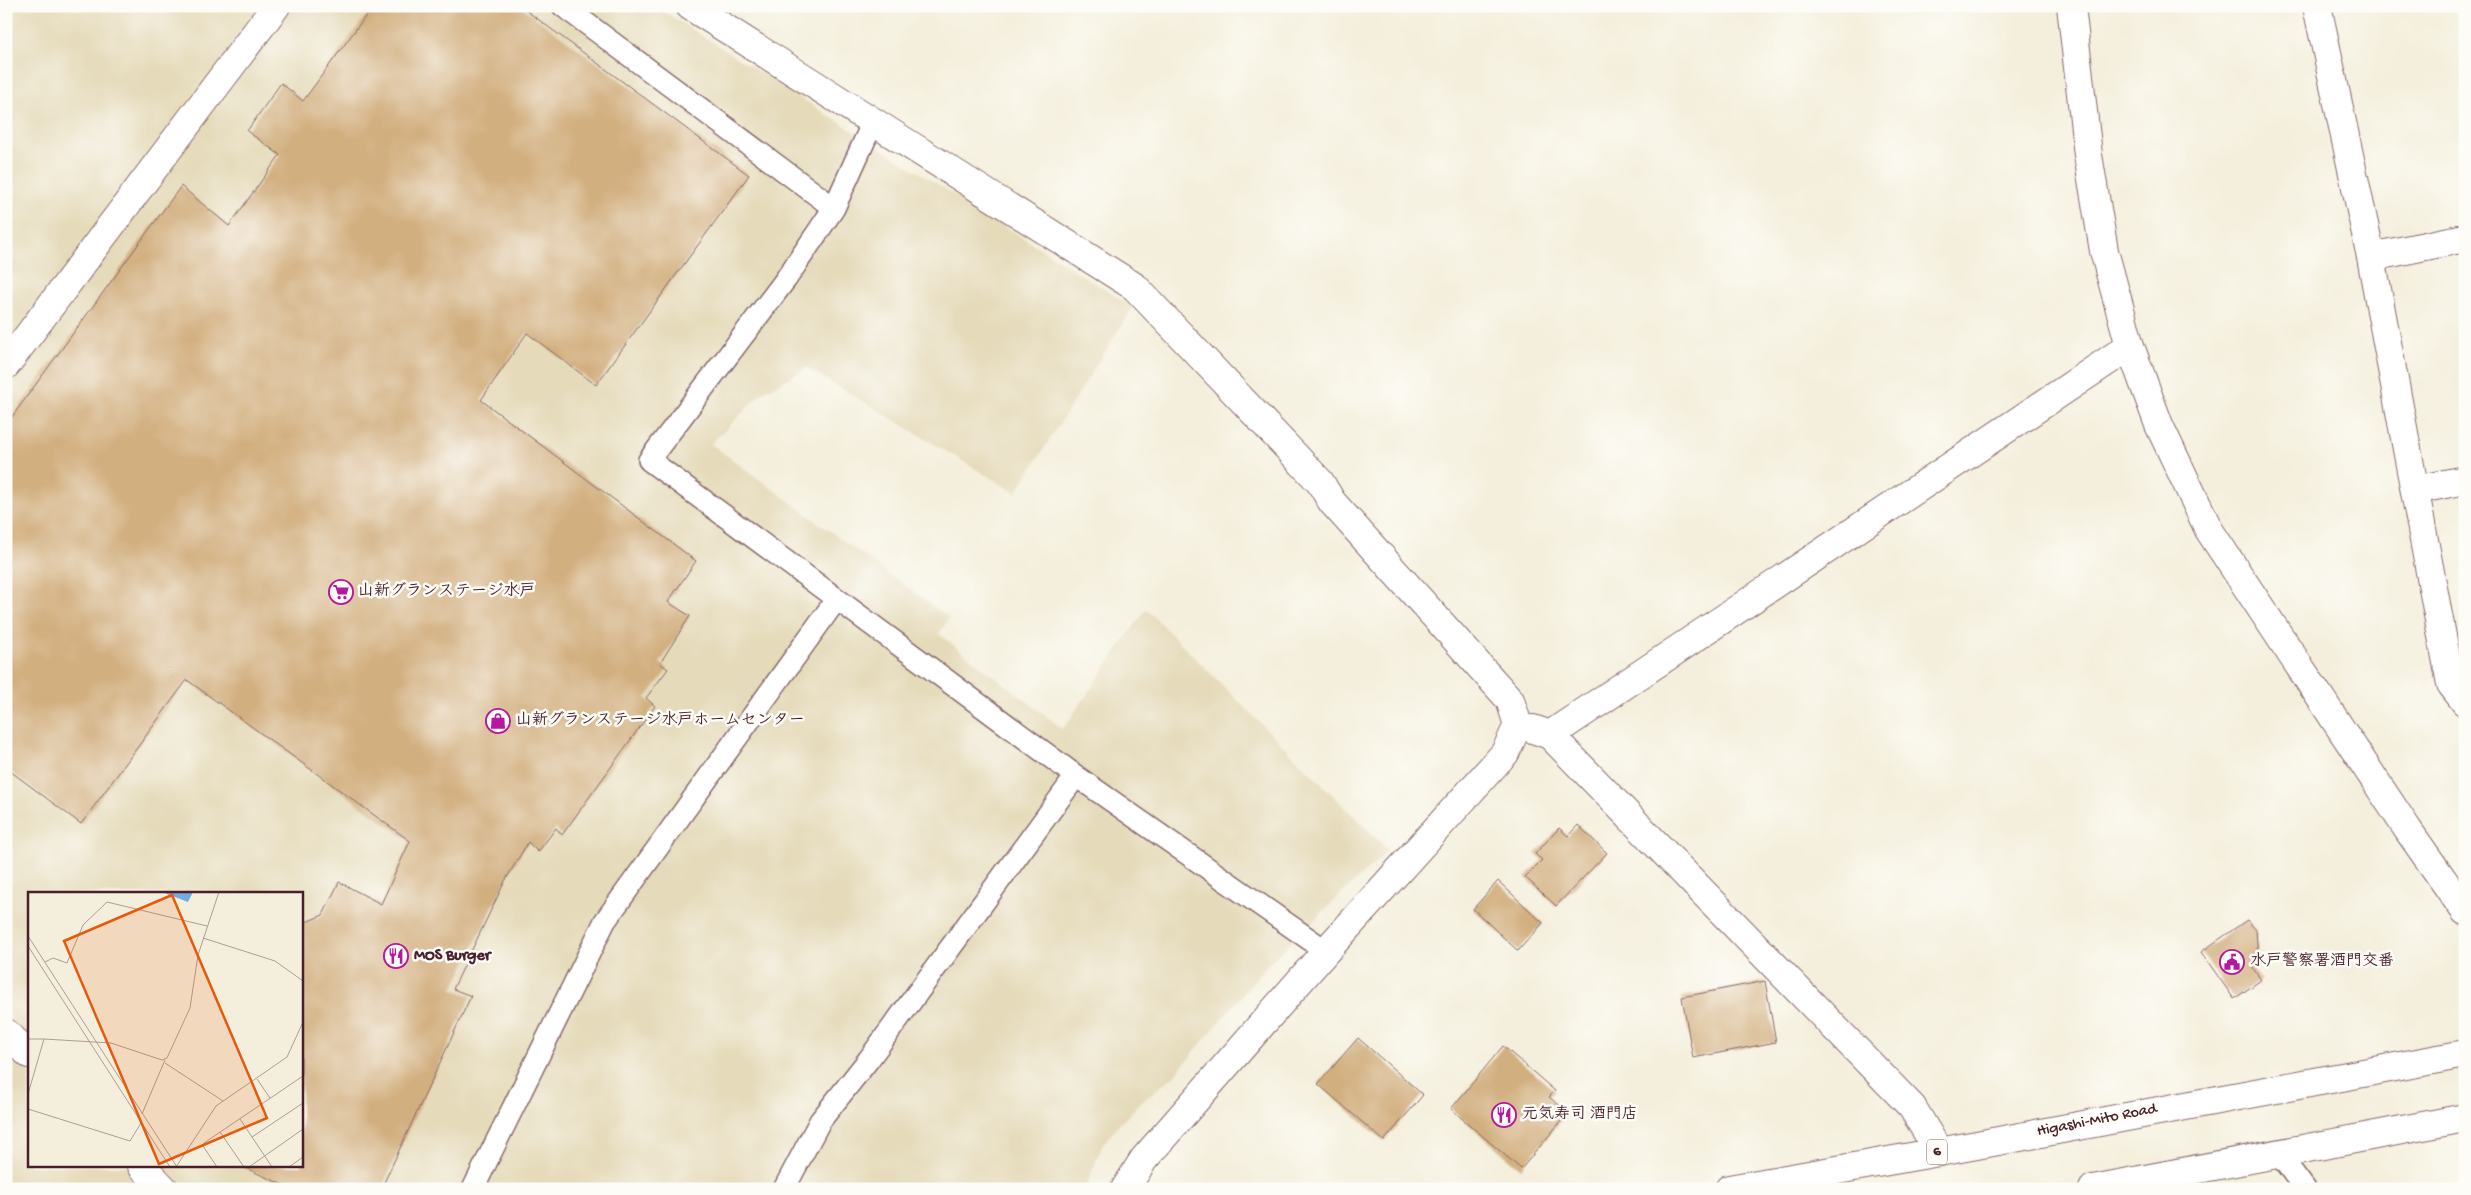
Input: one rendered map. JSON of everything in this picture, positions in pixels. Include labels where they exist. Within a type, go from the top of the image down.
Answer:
[{"type":"main road","points":[[6,365],[276,6]]},
{"type":"main road","points":[[690,6],[1141,292],[1320,482],[1332,502],[1510,700],[1518,725],[1506,753],[1326,952],[1144,1159],[1126,1189]]},
{"type":"main road","points":[[2071,6],[2088,155],[2104,251],[2130,346],[2159,425],[2209,530],[2408,830],[2465,911]]},
{"type":"main road","points":[[2317,6],[2371,257],[2451,684],[2465,702]]},
{"type":"main road","points":[[2371,257],[2465,238]]},
{"type":"main road","points":[[1550,734],[2130,346]]},
{"type":"main road","points":[[2415,490],[2465,480]]},
{"type":"main road","points":[[1518,725],[1550,734],[1912,1107],[1939,1152]]},
{"type":"main road","points":[[6,1033],[28,1053]]},
{"type":"main road","name":"Higashi-Mito Road","points":[[1729,1189],[2465,1054]]},
{"type":"main road","points":[[2093,1189],[2465,1118]]},
{"type":"main road","points":[[144,1168],[164,1189]]},
{"type":"lane","points":[[563,6],[834,208]]},
{"type":"lane","points":[[873,122],[834,208],[786,279],[649,460],[1076,776],[1326,952]]},
{"type":"lane","points":[[473,1189],[605,921],[836,600]]},
{"type":"lane","points":[[784,1189],[820,1121],[870,1059],[1076,776]]},
{"type":"lane","points":[[2279,1154],[2305,1189]]},
{"type":"shaded area","points":[[18,6],[655,6],[1133,307],[1016,493],[807,368],[763,392],[711,444],[949,618],[939,634],[1063,729],[1146,609],[1388,850],[1270,962],[1173,1077],[1143,1100],[1116,1128],[1103,1144],[1085,1189],[6,1189],[6,19]]},
{"type":"building","name":"山新グランステージ水戸","points":[[373,6],[520,6],[749,175],[596,385],[527,333],[481,400],[696,561],[668,602],[690,616],[660,663],[668,669],[646,698],[655,706],[562,835],[556,828],[538,852],[528,842],[505,881],[453,989],[471,996],[381,1189],[292,1189],[245,1168],[302,1168],[302,924],[323,915],[339,882],[381,904],[410,841],[187,680],[81,824],[6,768],[6,425],[181,186],[229,226],[280,155],[247,131],[281,83],[303,101]]},
{"type":"building","points":[[1578,825],[1607,853],[1556,906],[1525,877],[1542,860],[1535,854],[1559,828],[1568,836]]},
{"type":"building","points":[[1498,881],[1543,923],[1518,951],[1473,909]]},
{"type":"building","name":"水戸警察署酒門交番","points":[[2247,920],[2256,930],[2258,957],[2253,968],[2261,980],[2234,999],[2201,952]]},
{"type":"building","points":[[1765,981],[1776,1042],[1693,1058],[1682,997]]},
{"type":"building","points":[[1358,1038],[1423,1095],[1384,1141],[1318,1084]]},
{"type":"building","points":[[1503,1046],[1555,1091],[1549,1097],[1568,1113],[1521,1169],[1451,1109]]},
{"type":"place","name":"山新グランステージ水戸","points":[[341,592]]},
{"type":"place","name":"山新グランステージ水戸ホームセンター","points":[[498,721]]},
{"type":"place","name":"MOS Burger","points":[[396,956]]},
{"type":"place","name":"水戸警察署酒門交番","points":[[2232,962]]},
{"type":"place","name":"元気寿司 酒門店","points":[[1504,1115]]}]
